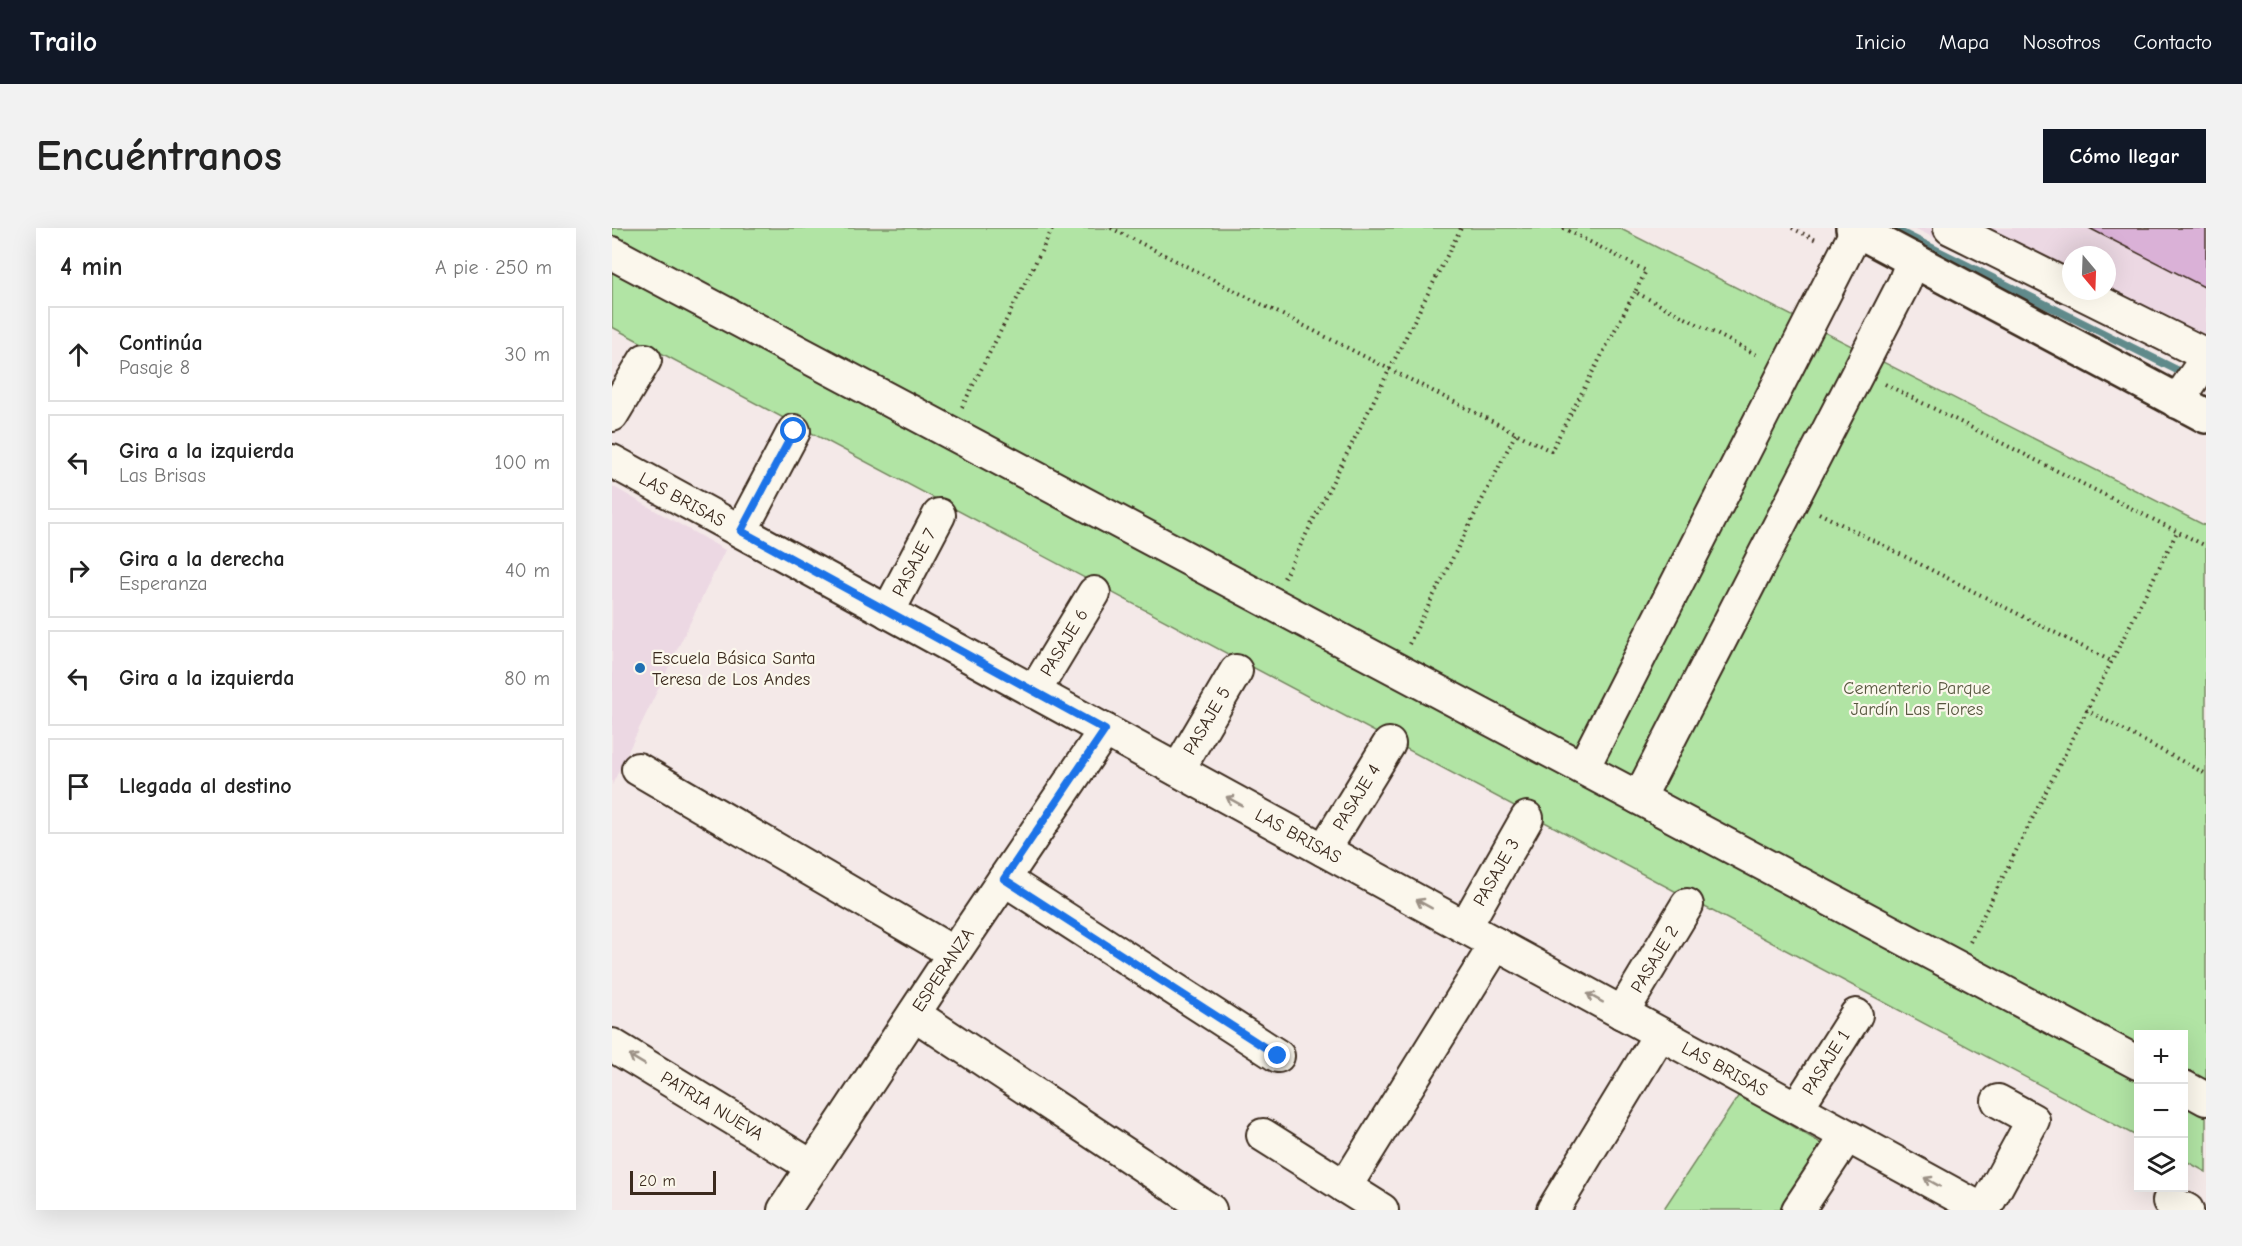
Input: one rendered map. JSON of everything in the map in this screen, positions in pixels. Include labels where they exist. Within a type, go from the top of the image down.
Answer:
[{"type":"main road","points":[[1855,229],[2192,409]]},
{"type":"street","points":[[1950,228],[2062,284]]},
{"type":"street","points":[[1583,768],[1786,370],[1855,229]]},
{"type":"street","points":[[612,253],[2134,1060]]},
{"type":"street","points":[[1639,798],[1846,391],[1904,283],[1913,259]]},
{"type":"street","points":[[2095,300],[2206,357],[2192,409]]},
{"type":"street","points":[[612,415],[645,360]]},
{"type":"street","points":[[741,531],[794,431]]},
{"type":"street","name":"LAS BRISAS","points":[[612,461],[1984,1210]]},
{"type":"street","name":"PASAJE 7","points":[[888,612],[939,515]]},
{"type":"street","name":"PASAJE 6","points":[[1034,692],[1094,592]]},
{"type":"street","name":"PASAJE 5","points":[[1178,770],[1236,671]]},
{"type":"street","name":"ESPERANZA","points":[[784,1210],[1105,730]]},
{"type":"street","name":"PASAJE 4","points":[[1324,850],[1389,744]]},
{"type":"street","points":[[638,769],[954,953]]},
{"type":"street","name":"PASAJE 3","points":[[1465,927],[1527,818]]},
{"type":"street","points":[[1004,879],[1278,1056]]},
{"type":"street","name":"PASAJE 2","points":[[1623,1013],[1687,905]]},
{"type":"street","points":[[1345,1187],[1496,944]]},
{"type":"street","points":[[914,1014],[1210,1210]]},
{"type":"street","name":"PASAJE 1","points":[[1797,1108],[1856,1016]]},
{"type":"street","points":[[1553,1210],[1660,1034]]},
{"type":"street","name":"PATRIA NUEVA","points":[[612,1045],[813,1167]]},
{"type":"street","points":[[2188,1089],[2206,1099]]},
{"type":"street","points":[[1984,1210],[2033,1120],[1998,1101]]},
{"type":"street","points":[[1263,1135],[1382,1210]]},
{"type":"street","points":[[1798,1210],[1847,1136]]},
{"type":"path","points":[[949,432],[1053,228]]},
{"type":"path","points":[[1111,228],[1551,451],[1646,271],[1563,228]]},
{"type":"path","points":[[1271,603],[1461,228]]},
{"type":"path","points":[[1635,292],[1786,370]]},
{"type":"path","points":[[1846,391],[1869,403],[1881,382],[2206,546]]},
{"type":"path","points":[[1396,669],[1516,433]]},
{"type":"path","points":[[1791,499],[2111,661]]},
{"type":"path","points":[[1957,967],[2177,532]]},
{"type":"path","points":[[2086,710],[2206,774]]},
{"type":"shaded area","points":[[1914,228],[2206,228],[2206,363],[2178,355],[2064,300],[2116,300],[2116,246],[2062,246],[2062,299]]},
{"type":"shaded area","name":"Escuela Básica Santa Teresa de Los Andes","points":[[612,486],[725,550],[612,785]]},
{"type":"green space","name":"Cementerio Parque Jardín Las Flores","points":[[612,228],[1619,228],[2206,526],[2206,1172],[2188,1162],[2188,1030],[2134,1030],[2134,1135],[612,327]]},
{"type":"green space","points":[[1739,1095],[1824,1145],[1781,1210],[1663,1210]]},
{"type":"building","points":[[2089,228],[2206,228],[2206,288]]},
{"type":"waterway","points":[[1892,228],[2187,375]]},
{"type":"place","name":"Escuela Básica Santa Teresa de Los Andes","points":[[640,668]]},
{"type":"route","points":[[794,431],[741,531],[1105,730],[1004,879],[1278,1056]]}]
